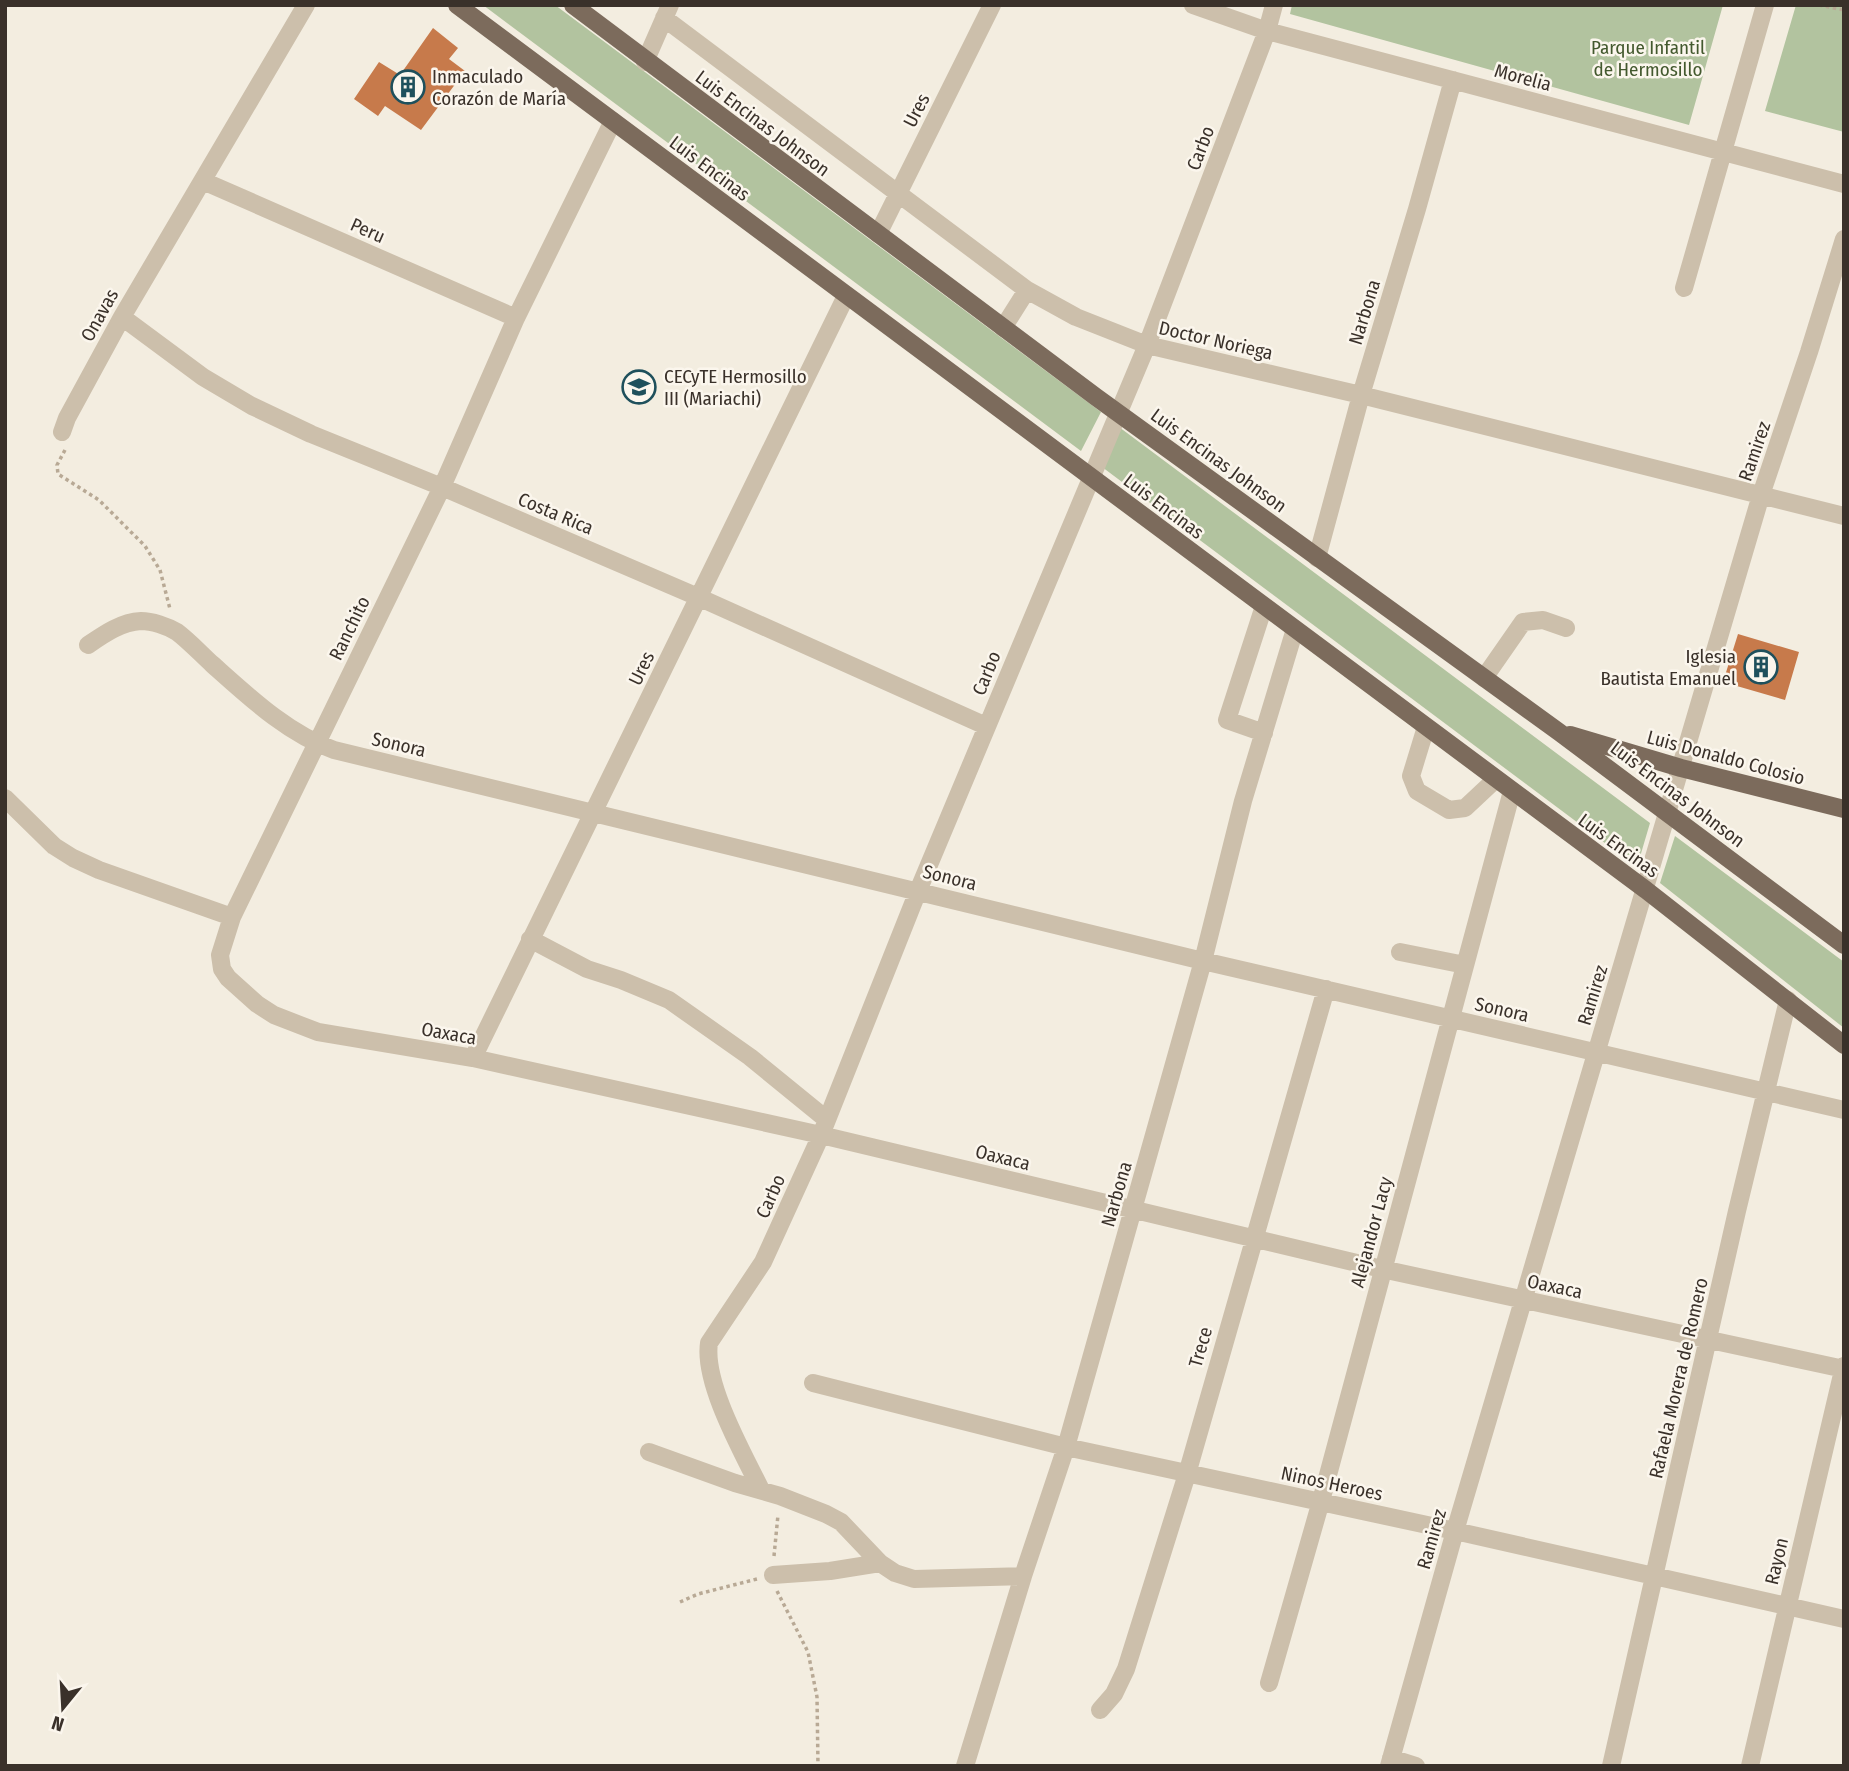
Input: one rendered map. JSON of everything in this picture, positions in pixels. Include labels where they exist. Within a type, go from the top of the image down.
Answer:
[{"type":"main road","name":"Luis Encinas","points":[[457,5],[1646,890],[1844,1045]]},
{"type":"main road","name":"Luis Encinas Johnson","points":[[573,5],[645,62],[1003,328],[1559,732],[1844,945]]},
{"type":"main road","name":"Luis Donaldo Colosio","points":[[1559,732],[1681,768],[1844,809]]},
{"type":"street","name":"Onavas","points":[[62,432],[121,317],[306,5]]},
{"type":"street","name":"Ures","points":[[878,234],[992,5]]},
{"type":"street","name":"Morelia","points":[[1193,5],[1267,31],[1844,184]]},
{"type":"street","name":"Carbo","points":[[761,1490],[735,1435],[710,1371],[707,1357],[709,1343],[763,1262],[824,1127],[986,726],[1147,345],[1267,31],[1274,5]]},
{"type":"street","points":[[1684,288],[1765,5]]},
{"type":"street","points":[[645,62],[667,12]]},
{"type":"street","name":"Doctor Noriega","points":[[667,12],[897,193],[1027,290],[1076,317],[1147,345],[1361,395],[1844,516]]},
{"type":"street","name":"Narbona","points":[[1317,558],[1361,395],[1453,80]]},
{"type":"street","name":"Ranchito","points":[[232,917],[442,487],[516,318],[613,121]]},
{"type":"street","name":"Peru","points":[[203,180],[516,318]]},
{"type":"street","name":"Ramirez","points":[[1390,1762],[1455,1531],[1761,495],[1844,239]]},
{"type":"street","points":[[1003,328],[1027,290]]},
{"type":"street","name":"Ures","points":[[473,1058],[846,296]]},
{"type":"street","name":"Costa Rica","points":[[121,317],[203,377],[252,406],[312,435],[442,487],[698,597],[986,726]]},
{"type":"street","points":[[1264,606],[1227,720],[1264,733]]},
{"type":"street","points":[[1484,678],[1523,622],[1543,620],[1566,628]]},
{"type":"street","name":"Sonora","points":[[88,645],[108,631],[141,621],[157,623],[176,631],[292,730],[315,744],[354,756],[593,811],[1203,961],[1844,1110]]},
{"type":"street","name":"Narbona","points":[[965,1766],[1066,1447],[1203,961],[1243,801],[1295,629]]},
{"type":"street","points":[[1426,727],[1411,776],[1417,792],[1449,810],[1465,808],[1496,779]]},
{"type":"street","name":"Alejandor Lacy","points":[[1269,1683],[1321,1501],[1512,792]]},
{"type":"street","points":[[5,798],[54,846],[73,858],[99,870],[232,917]]},
{"type":"street","name":"Oaxaca","points":[[232,917],[220,954],[222,969],[237,988],[274,1015],[318,1032],[473,1058],[824,1127],[1252,1239],[1523,1301],[1844,1368]]},
{"type":"street","points":[[530,939],[587,969],[669,1000],[750,1057],[824,1127]]},
{"type":"street","points":[[1400,952],[1465,965]]},
{"type":"street","name":"Trece","points":[[1100,1710],[1114,1693],[1126,1669],[1187,1474],[1252,1239],[1326,989]]},
{"type":"street","name":"Rafaela Morera de Romero","points":[[1611,1766],[1788,1000]]},
{"type":"street","name":"Rayon","points":[[1750,1766],[1844,1368]]},
{"type":"street","name":"Ninos Heroes","points":[[813,1383],[1066,1447],[1321,1501],[1844,1619]]},
{"type":"street","points":[[649,1452],[780,1496],[841,1522],[880,1563],[895,1573],[914,1579],[1023,1576]]},
{"type":"street","points":[[773,1575],[830,1571],[880,1563]]},
{"type":"street","points":[[1390,1762],[1416,1766]]},
{"type":"path","points":[[1819,5],[1844,10]]},
{"type":"path","points":[[62,432],[65,448],[57,465],[58,474],[99,499],[153,557],[160,570],[176,631]]},
{"type":"path","points":[[780,1496],[773,1575],[783,1604],[805,1643],[811,1663],[817,1698],[818,1766]]},
{"type":"path","points":[[680,1602],[698,1594],[773,1575]]},
{"type":"green space","points":[[483,5],[555,5],[1101,412],[1081,451]]},
{"type":"green space","name":"Parque Infantil de Hermosillo","points":[[1292,5],[1723,5],[1689,125],[1290,14]]},
{"type":"green space","points":[[1796,5],[1844,5],[1844,132],[1765,111]]},
{"type":"green space","points":[[1119,427],[1650,823],[1637,867],[1098,464]]},
{"type":"green space","points":[[1675,836],[1844,962],[1844,1028],[1660,883]]},
{"type":"building","name":"Inmaculado Corazón de María","points":[[433,28],[458,48],[449,59],[465,71],[421,130],[385,106],[378,116],[354,99],[379,62],[400,75]]},
{"type":"building","name":"Iglesia Bautista Emanuel","points":[[1738,634],[1799,652],[1785,700],[1723,682]]},
{"type":"place","name":"Inmaculado Corazón de María","points":[[408,87]]},
{"type":"place","name":"CECyTE Hermosillo III (Mariachi)","points":[[639,387]]},
{"type":"place","name":"Iglesia Bautista Emanuel","points":[[1761,667]]}]
